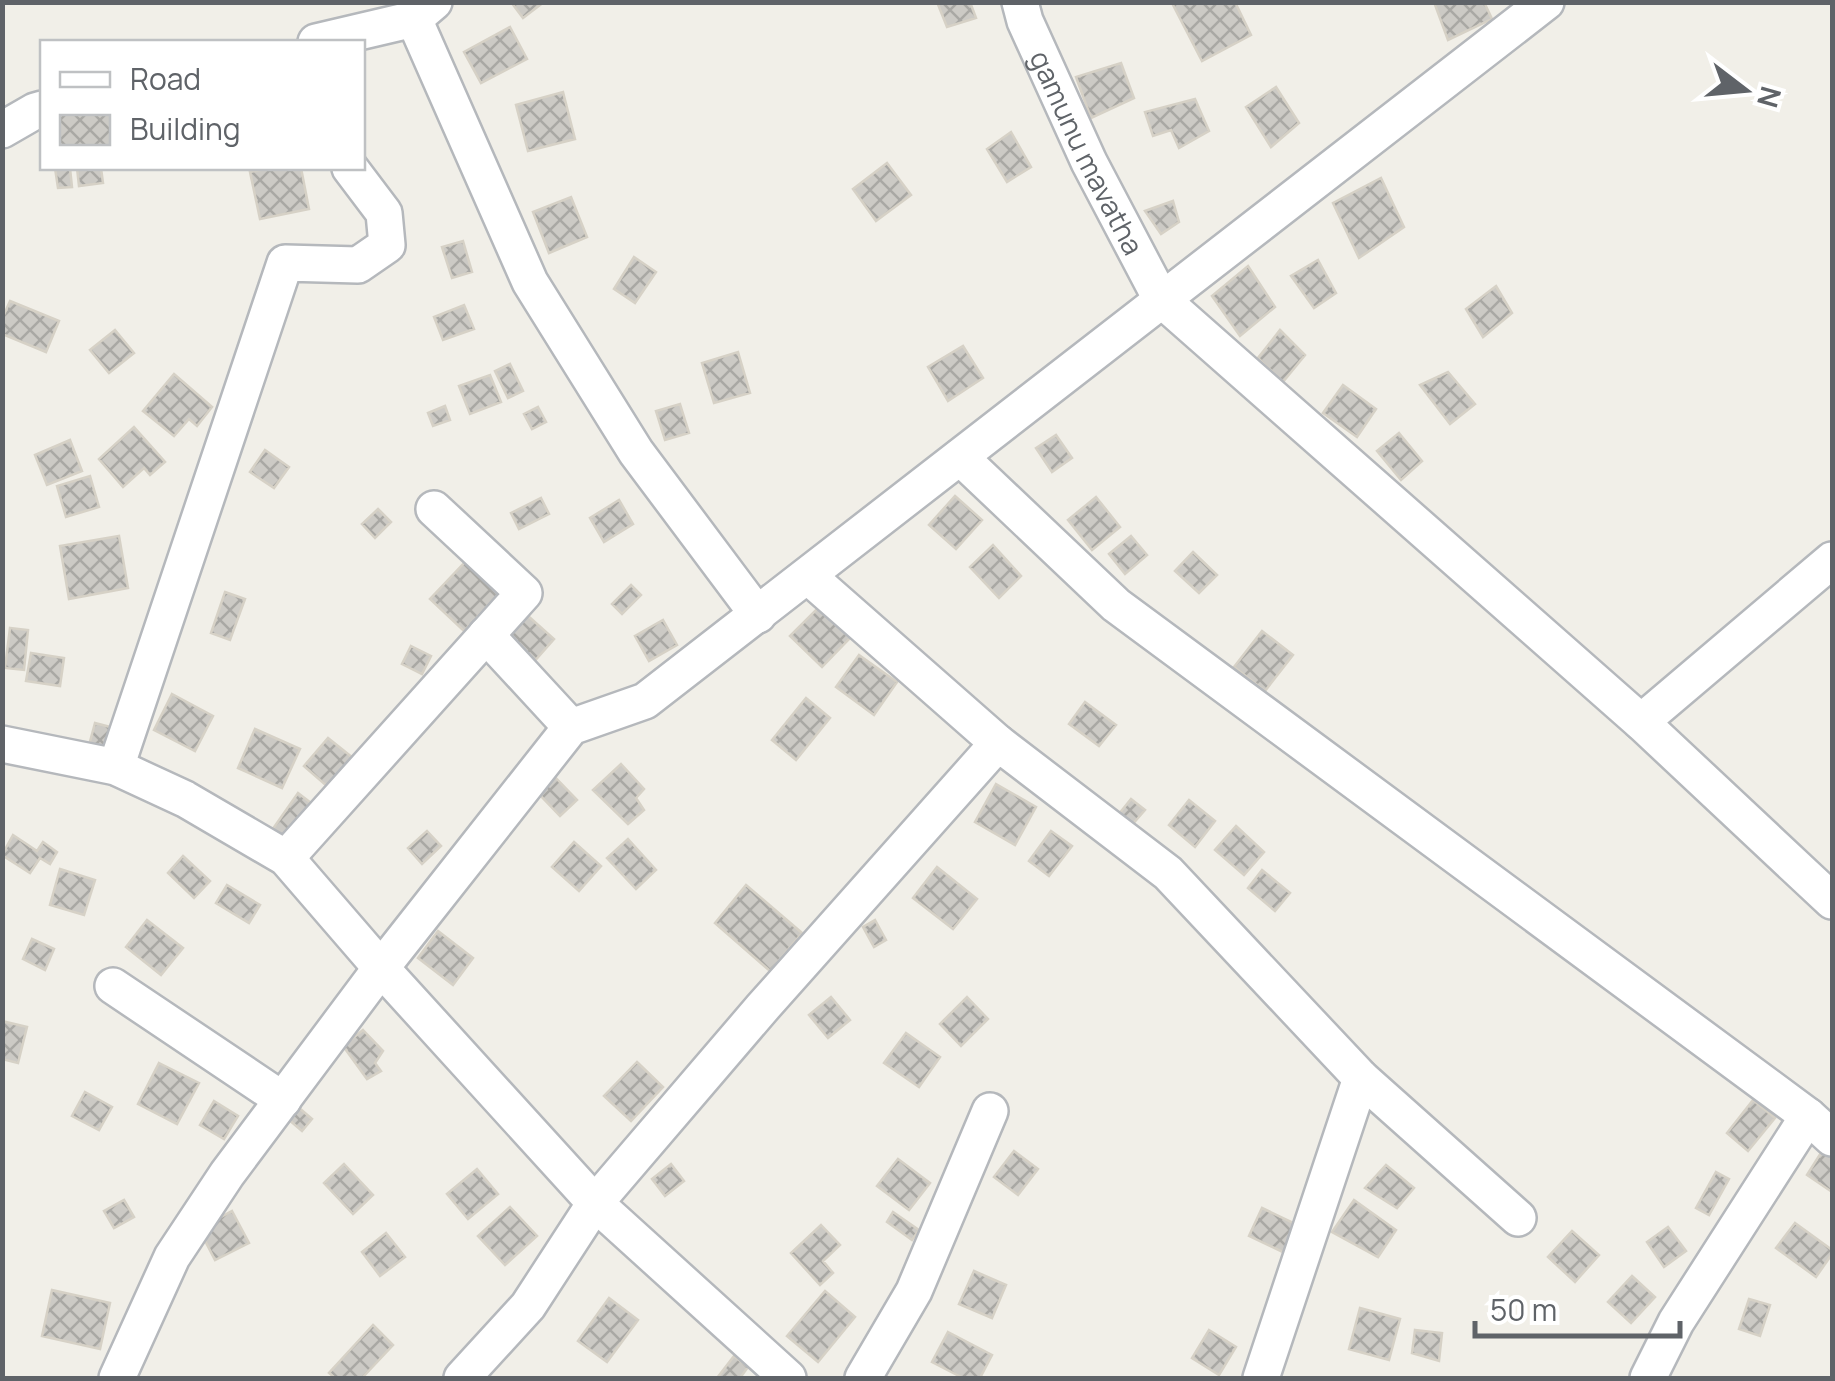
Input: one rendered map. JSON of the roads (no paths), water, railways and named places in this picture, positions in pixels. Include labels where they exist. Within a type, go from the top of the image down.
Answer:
[{"type":"street","name":"gamunu mavatha","points":[[1020,2],[1089,162],[1161,300]]},
{"type":"street","points":[[117,1378],[172,1258],[228,1174],[381,968],[571,727],[645,701],[1546,2]]},
{"type":"street","points":[[323,40],[424,11],[530,282],[636,452],[758,615]]},
{"type":"street","points":[[2,130],[40,110]]},
{"type":"street","points":[[116,767],[285,263],[358,265],[387,246],[384,213],[352,170]]},
{"type":"street","points":[[1161,300],[1641,722],[1832,901]]},
{"type":"street","points":[[960,457],[1116,604],[1820,1126],[1676,1322],[1648,1378]]},
{"type":"street","points":[[286,858],[524,593],[434,509]]},
{"type":"street","points":[[1641,722],[1832,560]]},
{"type":"street","points":[[808,576],[998,743],[1168,873],[1361,1078],[1518,1218]]},
{"type":"street","points":[[486,635],[571,727]]},
{"type":"street","points":[[462,1378],[528,1306],[595,1203],[998,743]]},
{"type":"street","points":[[2,744],[116,767],[185,800],[286,858],[595,1203],[788,1378]]},
{"type":"street","points":[[113,986],[283,1100]]},
{"type":"street","points":[[1261,1378],[1361,1078]]},
{"type":"street","points":[[863,1378],[914,1291],[990,1111]]}]
